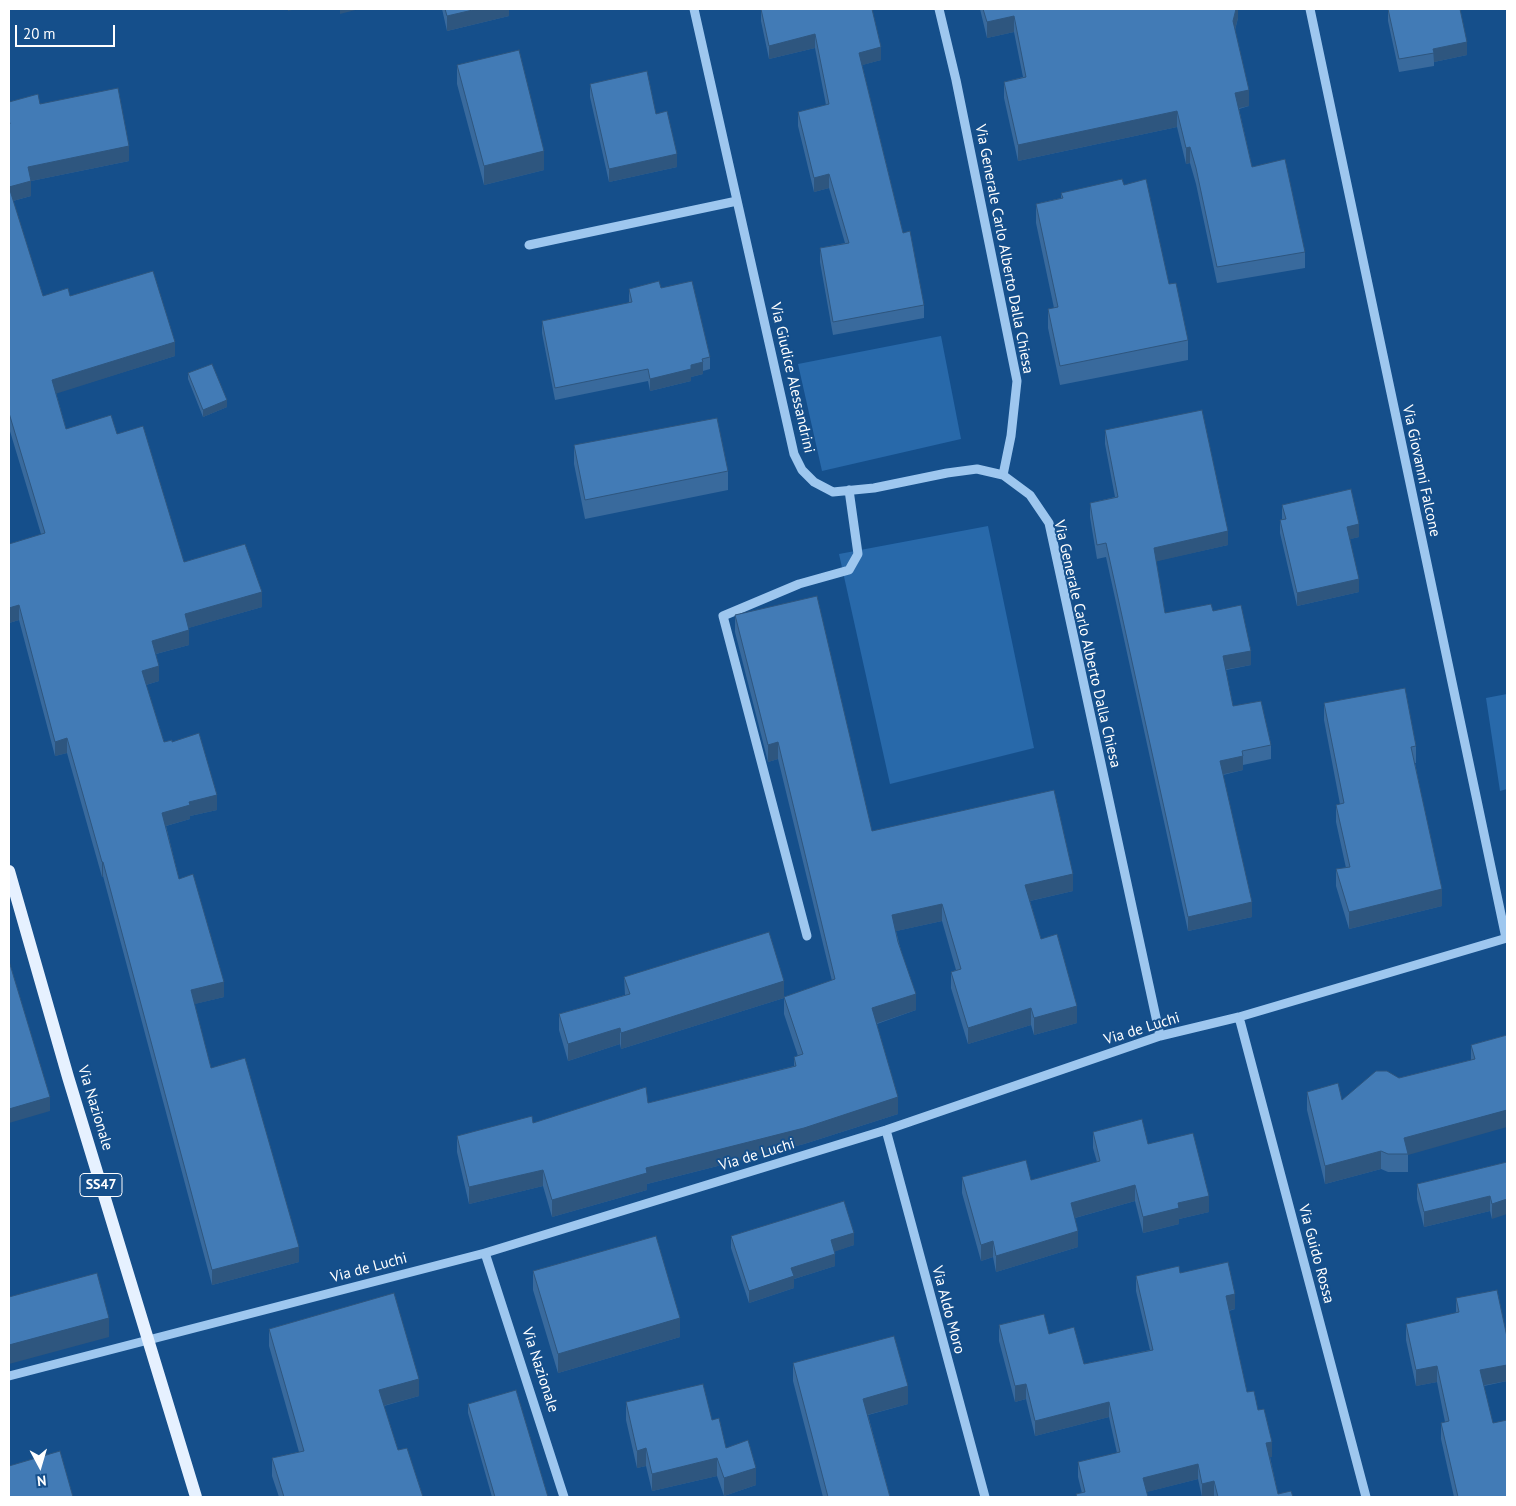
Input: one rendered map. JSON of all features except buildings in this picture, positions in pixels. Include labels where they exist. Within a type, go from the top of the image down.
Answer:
[{"type":"main road","name":"Via Nazionale","points":[[9,871],[68,1077],[196,1497]]},
{"type":"street","name":"Via Giudice Alessandrini","points":[[694,9],[794,454],[802,470],[814,482],[832,492],[874,488],[977,468],[1003,475]]},
{"type":"street","name":"Via Generale Carlo Alberto Dalla Chiesa","points":[[939,9],[956,80],[1017,381],[1011,436],[1003,475],[1030,496],[1048,523],[1160,1036]]},
{"type":"street","name":"Via Giovanni Falcone","points":[[1310,9],[1506,938]]},
{"type":"street","points":[[529,245],[737,202]]},
{"type":"street","points":[[808,936],[723,616],[799,584],[849,570],[858,554],[849,490]]},
{"type":"street","name":"Via de Luchi","points":[[9,1376],[485,1252],[886,1130],[1160,1036],[1239,1017],[1506,938]]},
{"type":"street","name":"Via Guido Rossa","points":[[1239,1017],[1366,1497]]},
{"type":"street","name":"Via Aldo Moro","points":[[886,1130],[985,1497]]},
{"type":"street","name":"Via Nazionale","points":[[485,1252],[564,1497]]},
{"type":"shaded area","points":[[941,336],[961,439],[822,471],[798,364]]},
{"type":"shaded area","points":[[988,526],[1034,748],[890,784],[839,554]]},
{"type":"shaded area","points":[[1507,694],[1507,789],[1500,791],[1486,698]]}]
